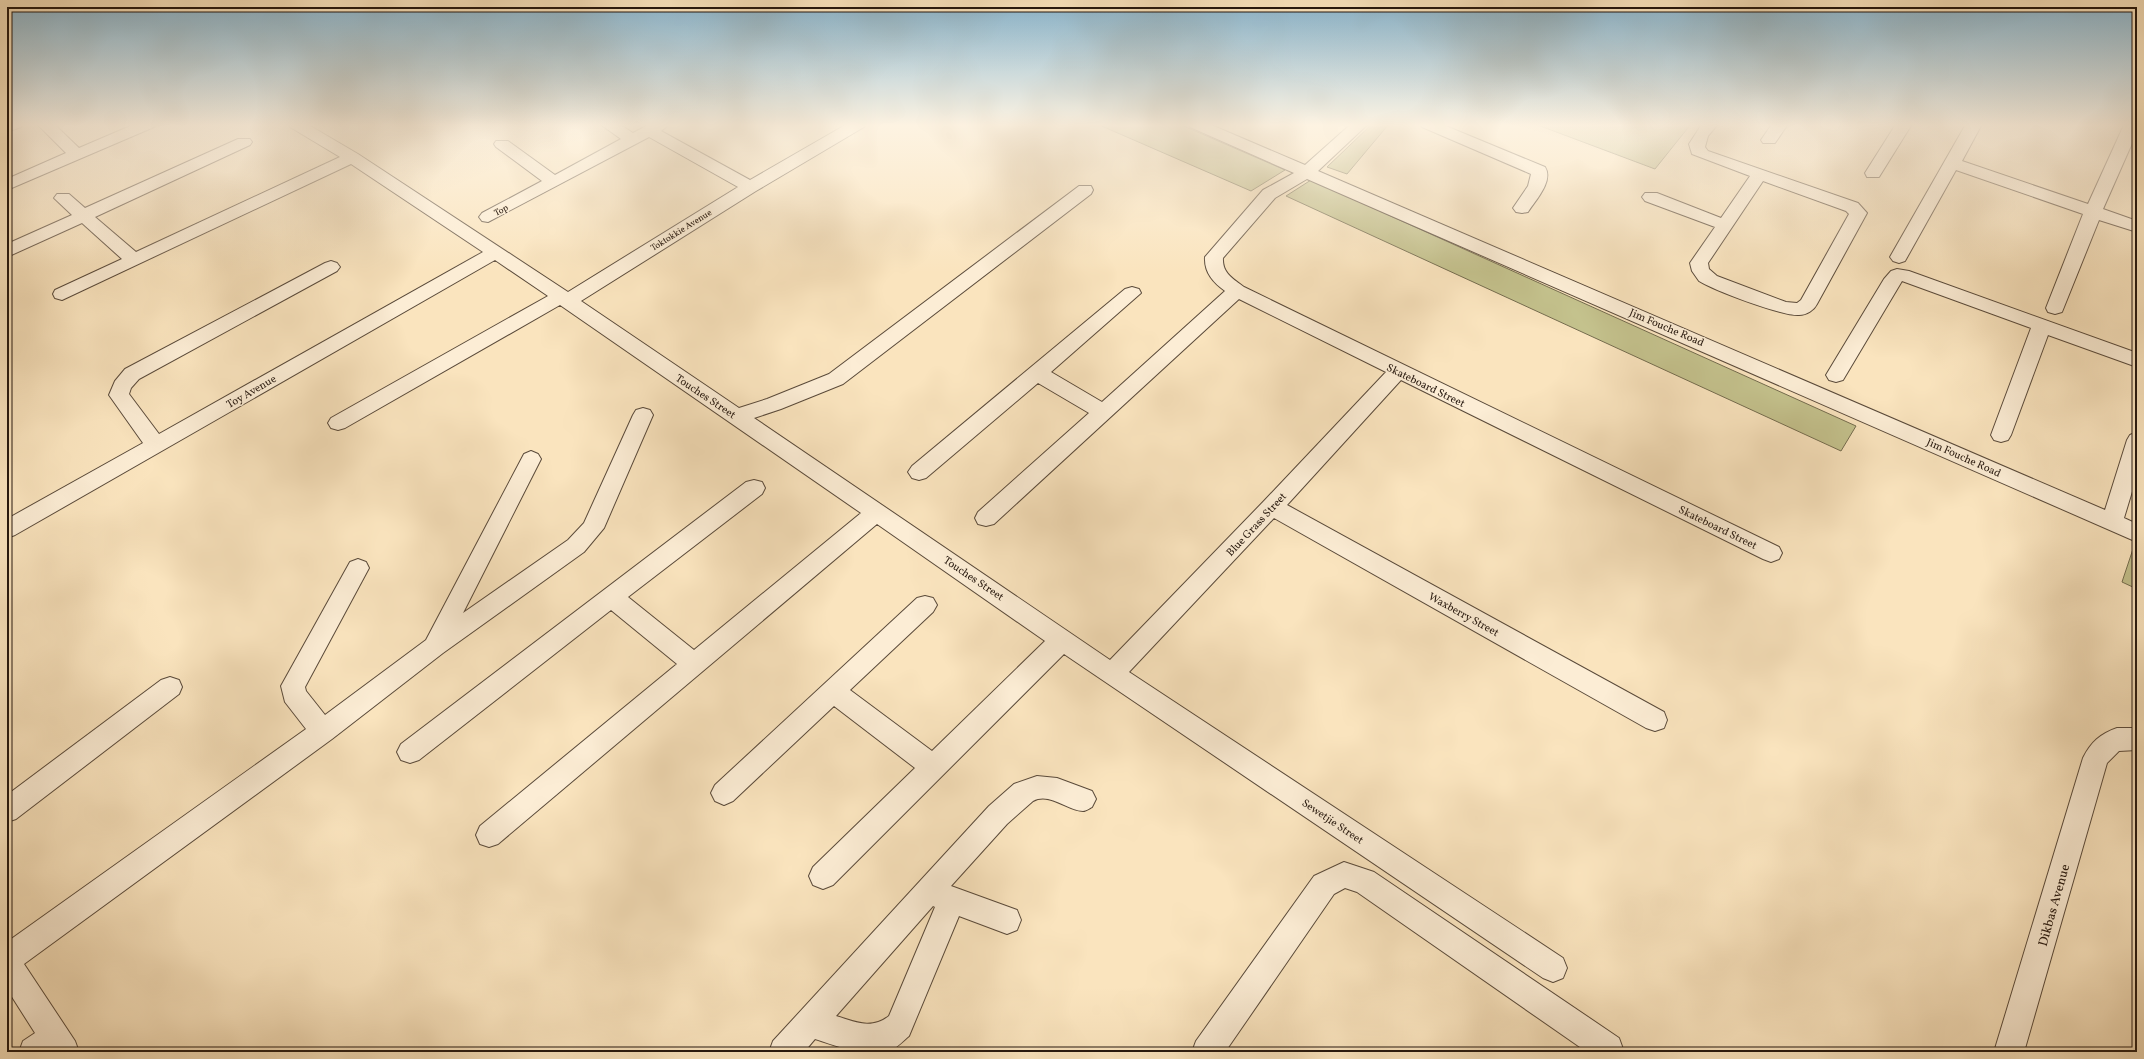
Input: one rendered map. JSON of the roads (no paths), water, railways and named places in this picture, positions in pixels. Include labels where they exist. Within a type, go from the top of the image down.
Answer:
[{"type":"street","points":[[7,185],[34,173]]},
{"type":"street","points":[[7,250],[176,173]]},
{"type":"street","points":[[62,294],[133,259],[317,173]]},
{"type":"street","name":"Touches Street","points":[[376,173],[564,298],[1112,674]]},
{"type":"street","points":[[542,173],[554,182]]},
{"type":"street","name":"Top","points":[[488,217],[570,173]]},
{"type":"street","points":[[728,173],[750,187]]},
{"type":"street","name":"Toktokkie Avenue","points":[[338,423],[564,298],[773,173]]},
{"type":"street","name":"Skateboard Street","points":[[1305,173],[1269,194],[1214,257],[1212,264],[1216,273],[1237,291],[1771,553]]},
{"type":"street","name":"Jim Fouche Road","points":[[1310,173],[2137,533]]},
{"type":"street","points":[[1522,208],[1536,186],[1539,173]]},
{"type":"street","points":[[1755,173],[1852,207],[1858,213],[1808,304],[1800,309],[1784,308],[1711,280],[1702,274],[1699,269],[1699,263],[1759,175]]},
{"type":"street","points":[[1899,257],[1946,173]]},
{"type":"street","points":[[1982,173],[2137,227]]},
{"type":"street","points":[[2055,308],[2093,212],[2110,173]]},
{"type":"street","points":[[736,416],[774,404],[836,379],[1085,190]]},
{"type":"street","points":[[1651,197],[1725,225]]},
{"type":"street","points":[[63,198],[133,259]]},
{"type":"street","name":"Toy Avenue","points":[[7,528],[495,253]]},
{"type":"street","points":[[156,445],[119,395],[120,389],[125,381],[132,374],[331,266]]},
{"type":"street","points":[[1836,375],[1897,275],[1911,276],[2137,360]]},
{"type":"street","points":[[986,518],[1237,291]]},
{"type":"street","points":[[919,472],[1132,293]]},
{"type":"street","points":[[2001,435],[2042,324]]},
{"type":"street","name":"Blue Grass Street","points":[[1112,674],[1272,508],[1398,371]]},
{"type":"street","points":[[1037,373],[1104,412]]},
{"type":"street","points":[[7,959],[323,731],[435,646],[576,546],[593,528],[643,415]]},
{"type":"street","points":[[2112,522],[2137,440]]},
{"type":"street","points":[[435,646],[531,459]]},
{"type":"street","points":[[410,752],[754,488]]},
{"type":"street","name":"Waxberry Street","points":[[1272,508],[1655,720]]},
{"type":"street","points":[[490,835],[877,512]]},
{"type":"street","points":[[323,731],[294,695],[293,686],[358,568]]},
{"type":"street","points":[[611,597],[695,664]]},
{"type":"street","points":[[724,793],[925,605]]},
{"type":"street","points":[[823,876],[1063,639]]},
{"type":"street","name":"Sewetjie Street","points":[[1112,674],[1554,968]]},
{"type":"street","points":[[7,810],[170,687]]},
{"type":"street","points":[[833,691],[934,767]]},
{"type":"street","name":"Dikbas Avenue","points":[[2009,1052],[2096,758],[2107,742],[2123,738],[2137,738]]},
{"type":"street","points":[[784,1052],[810,1023],[940,896],[1009,805],[1029,790],[1045,787],[1083,799]]},
{"type":"street","points":[[1207,1052],[1324,885],[1335,878],[1344,875],[1364,881],[1610,1051]]},
{"type":"street","points":[[940,896],[1007,920]]},
{"type":"street","points":[[810,1023],[864,1039],[886,1037],[899,1026],[940,896]]},
{"type":"street","points":[[7,963],[51,1047]]}]
